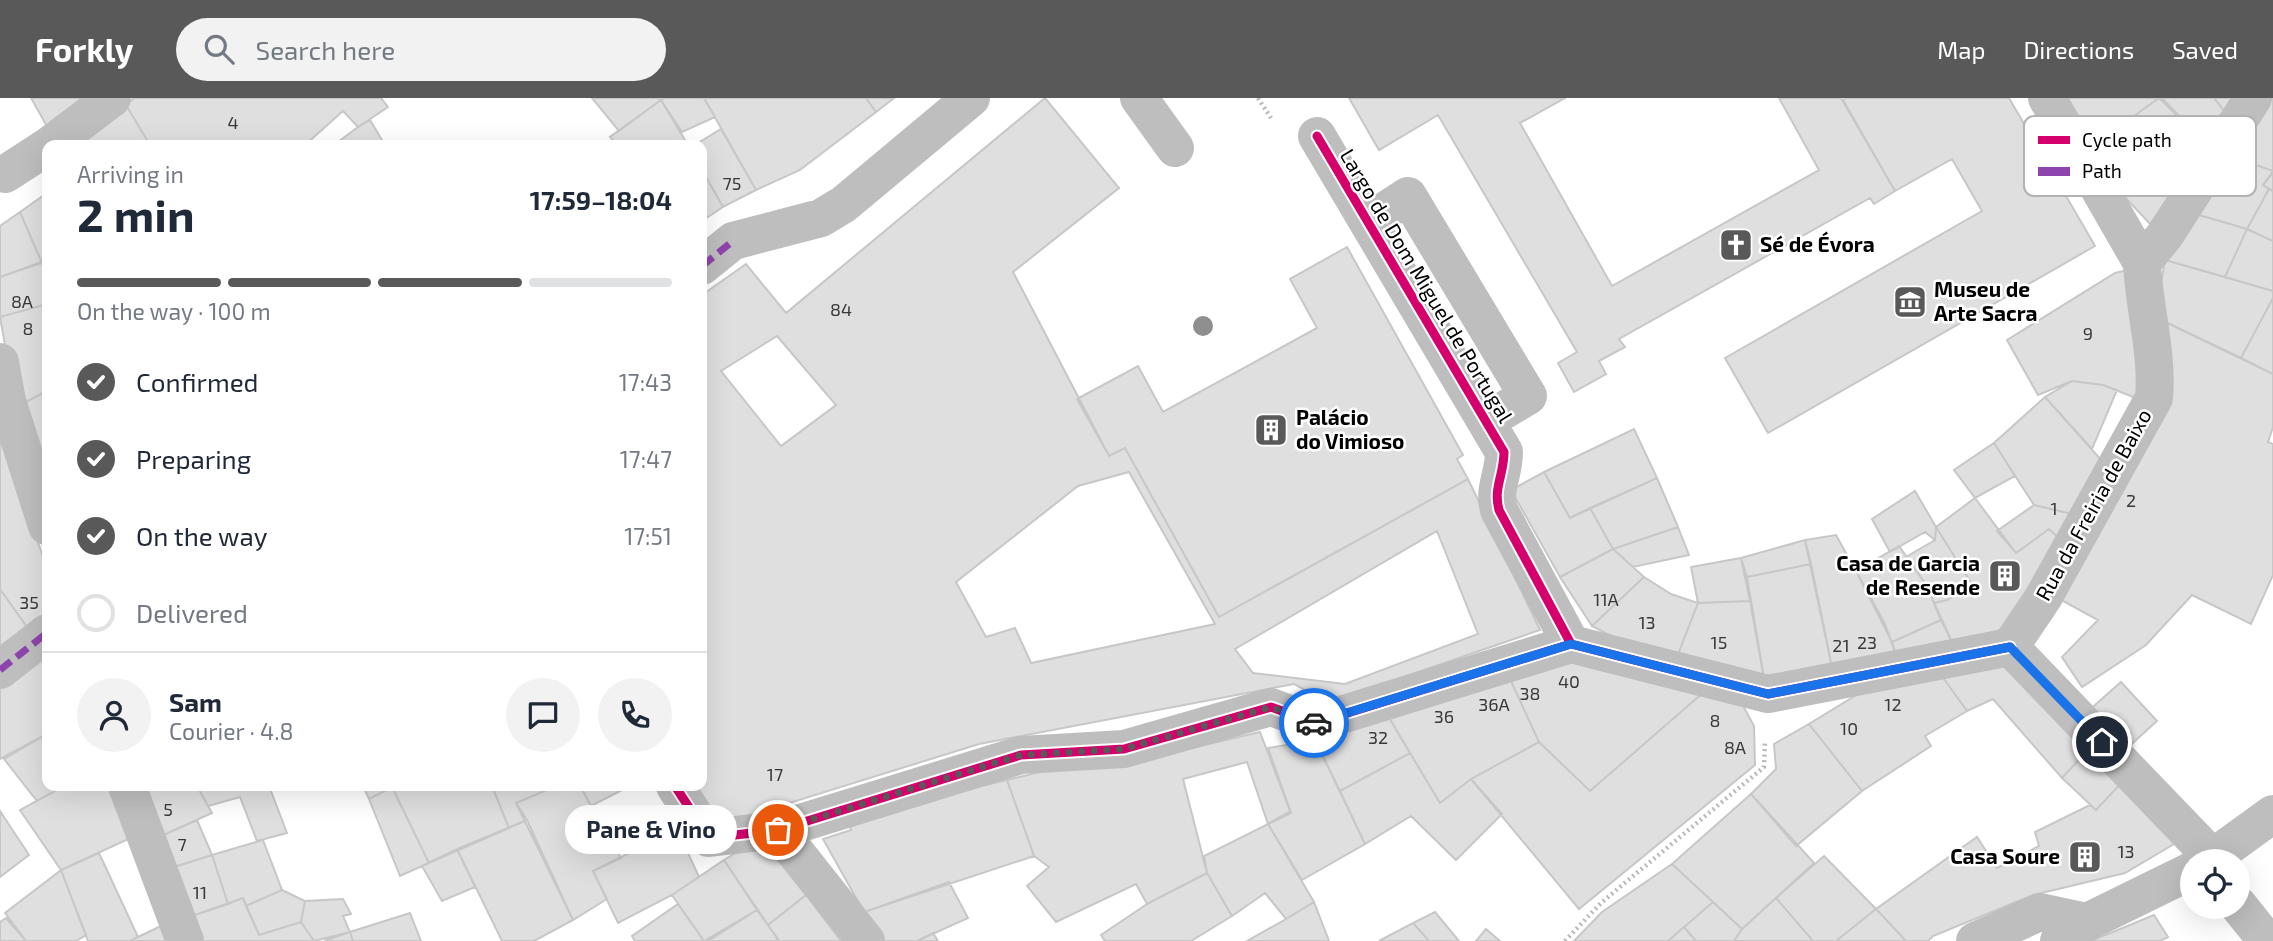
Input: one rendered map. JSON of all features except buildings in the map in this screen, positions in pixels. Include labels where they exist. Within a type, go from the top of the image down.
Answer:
[{"type":"street","points":[[57,140],[112,98]]},
{"type":"street","points":[[707,262],[733,242],[821,218],[844,204],[971,98]]},
{"type":"street","points":[[1139,98],[1175,148]]},
{"type":"street","points":[[2047,98],[2057,116]]},
{"type":"street","points":[[2241,116],[2253,98]]},
{"type":"street","name":"Largo de Dom Miguel de Portugal","points":[[1317,136],[1504,452],[1504,472],[1495,494],[1499,510],[1571,644]]},
{"type":"street","points":[[2,178],[42,151]]},
{"type":"street","points":[[2103,196],[2142,263],[2165,235],[2190,196]]},
{"type":"street","name":"Rua da Freiria de Baixo","points":[[2010,647],[2043,598],[2154,398],[2156,376],[2144,304],[2142,263]]},
{"type":"street","points":[[0,362],[7,401],[42,510]]},
{"type":"street","points":[[0,670],[42,638]]},
{"type":"street","points":[[678,791],[709,838],[778,830],[1021,755],[1124,749],[1271,707],[1315,723],[1571,644],[1768,694],[2010,647],[2191,849]]},
{"type":"street","points":[[129,791],[185,941]]},
{"type":"street","points":[[2224,849],[2273,814]]},
{"type":"street","points":[[778,830],[866,941]]},
{"type":"street","points":[[1975,941],[2040,912],[2073,931],[2180,875]]},
{"type":"street","points":[[2249,919],[2267,941]]},
{"type":"path","points":[[1258,98],[1273,120]]},
{"type":"path","points":[[1565,941],[1602,902],[1763,767],[1768,694]]},
{"type":"marked path","points":[[707,262],[733,241]]},
{"type":"marked path","points":[[0,670],[42,637]]},
{"type":"cycle path","points":[[1317,136],[1504,452],[1497,495],[1499,510],[1571,644],[1768,694],[2010,647]]},
{"type":"cycle path","points":[[678,791],[709,838],[778,830],[1021,755],[1124,749],[1271,707],[1315,723],[1571,644]]},
{"type":"way so far","points":[[778,830],[1021,755],[1124,749],[1271,707],[1314,723]]},
{"type":"place","name":"Sé de Évora","points":[[1736,245]]},
{"type":"place","name":"Museu de Arte Sacra","points":[[1910,302]]},
{"type":"place","name":"Palácio do Vimioso","points":[[1271,430]]},
{"type":"place","name":"Casa de Garcia de Resende","points":[[2005,576]]},
{"type":"place","name":"Pane & Vino","points":[[778,830]]},
{"type":"place","name":"Casa Soure","points":[[2085,857]]},
{"type":"route","points":[[1314,723],[1571,644],[1768,694],[2010,647],[2102,742]]}]
